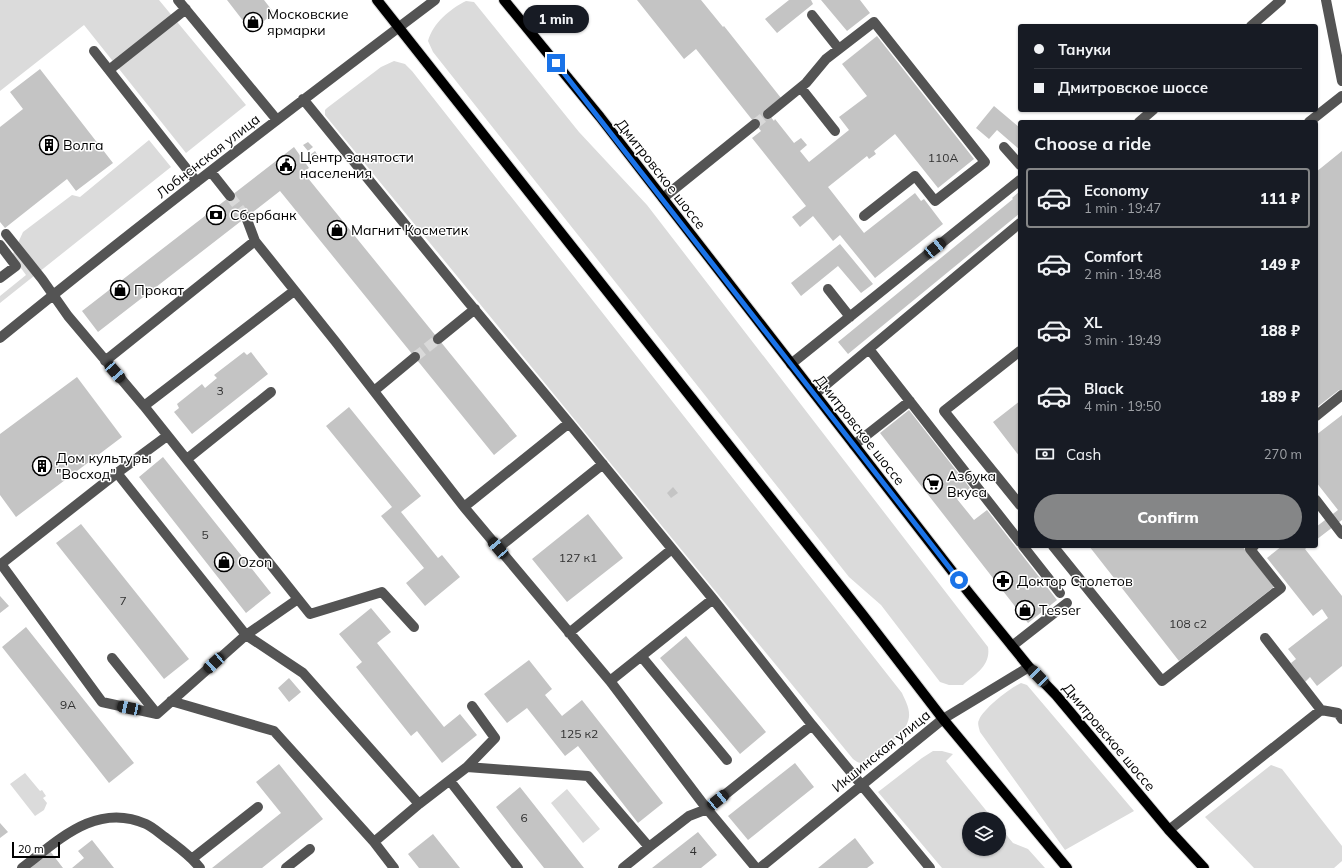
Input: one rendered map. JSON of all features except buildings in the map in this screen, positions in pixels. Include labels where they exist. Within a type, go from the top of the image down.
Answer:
[{"type":"main road","points":[[377,0],[859,610],[943,719],[1067,868]]},
{"type":"main road","name":"Дмитровское шоссе","points":[[504,0],[595,111],[969,593],[1029,667],[1056,695],[1169,830],[1204,868]]},
{"type":"street","points":[[178,0],[277,120]]},
{"type":"street","name":"Лобненская улица","points":[[0,338],[303,99],[435,0]]},
{"type":"street","points":[[1253,24],[1281,0]]},
{"type":"street","points":[[1326,0],[1342,81]]},
{"type":"street","points":[[109,70],[186,10]]},
{"type":"street","points":[[812,15],[839,49]]},
{"type":"street","points":[[768,114],[801,88],[826,59],[874,22],[985,162],[935,201],[915,176],[864,216]]},
{"type":"street","points":[[94,51],[197,182]]},
{"type":"street","points":[[801,88],[835,131]]},
{"type":"street","points":[[1312,120],[1342,96]]},
{"type":"street","points":[[303,99],[603,464],[713,599],[812,726],[930,868]]},
{"type":"street","points":[[1141,120],[1151,112]]},
{"type":"street","points":[[663,198],[755,124]]},
{"type":"street","points":[[1004,147],[1018,163]]},
{"type":"street","points":[[211,172],[230,196]]},
{"type":"street","points":[[791,364],[1018,182]]},
{"type":"street","points":[[246,217],[255,241],[336,341],[464,508],[610,681],[707,809],[756,868]]},
{"type":"street","points":[[815,394],[1018,225]]},
{"type":"street","points":[[6,234],[105,361],[187,459],[310,614],[382,592],[414,627]]},
{"type":"street","points":[[105,361],[255,241]]},
{"type":"street","points":[[0,246],[16,266],[0,278]]},
{"type":"street","points":[[828,289],[850,317]]},
{"type":"street","points":[[144,406],[294,290]]},
{"type":"street","points":[[438,339],[476,309]]},
{"type":"street","points":[[869,349],[1018,539]]},
{"type":"street","points":[[1018,353],[944,411],[1018,502]]},
{"type":"street","points":[[374,391],[415,357]]},
{"type":"street","points":[[187,459],[270,392]]},
{"type":"street","points":[[1318,414],[1342,395]]},
{"type":"street","points":[[854,445],[910,401]]},
{"type":"street","points":[[464,508],[569,423]]},
{"type":"street","points":[[157,714],[102,702],[1,564],[117,473],[167,436]]},
{"type":"street","points":[[498,548],[603,464]]},
{"type":"street","points":[[117,473],[246,635],[303,673],[419,804]]},
{"type":"street","points":[[1318,503],[1342,534]]},
{"type":"street","points":[[1025,548],[1060,593]]},
{"type":"street","points":[[1055,548],[1162,681],[1281,588],[1250,548]]},
{"type":"street","points":[[569,633],[672,549]]},
{"type":"street","points":[[157,714],[246,635],[298,599]]},
{"type":"street","points":[[610,681],[713,599]]},
{"type":"street","points":[[1012,646],[1067,603]]},
{"type":"street","points":[[1265,638],[1321,710],[1338,714],[1342,719]]},
{"type":"street","points":[[641,656],[726,760]]},
{"type":"street","points":[[112,658],[157,714]]},
{"type":"street","name":"Икшинская улица","points":[[760,868],[943,719],[1029,667]]},
{"type":"street","points":[[171,701],[274,731],[374,842],[394,868]]},
{"type":"street","points":[[374,842],[419,804],[467,767],[495,738],[472,706]]},
{"type":"street","points":[[1169,830],[1321,710]]},
{"type":"street","points":[[623,868],[689,816],[707,809],[812,726]]},
{"type":"street","points":[[467,767],[588,776],[649,848]]},
{"type":"street","points":[[450,781],[518,868]]},
{"type":"street","points":[[193,858],[258,807]]},
{"type":"street","points":[[22,868],[74,829],[96,820],[112,818],[135,820],[148,825],[193,858],[200,868]]},
{"type":"street","points":[[286,868],[310,849]]},
{"type":"shaded area","points":[[0,0],[159,0],[246,105],[186,153],[84,25],[0,91]]},
{"type":"shaded area","points":[[466,1],[474,2],[579,132],[647,205],[988,647],[988,654],[985,664],[963,685],[949,685],[940,682],[881,605],[849,577],[433,52],[428,41],[430,34],[448,12]]},
{"type":"shaded area","points":[[394,61],[405,64],[412,71],[902,693],[909,710],[907,724],[892,742],[866,761],[859,763],[853,759],[325,115],[325,110],[327,108],[381,67]]},
{"type":"shaded area","points":[[149,140],[171,167],[0,303],[0,296],[26,275],[12,256],[23,232],[72,195],[80,197]]},
{"type":"shaded area","points":[[1021,683],[1027,685],[1134,811],[1065,850],[979,729],[978,721],[986,710],[1004,694]]},
{"type":"shaded area","points":[[933,751],[942,751],[953,754],[946,761],[987,812],[962,812],[962,856],[1006,856],[1006,834],[1013,843],[1028,849],[1045,868],[942,868],[878,792]]},
{"type":"shaded area","points":[[1271,765],[1282,769],[1342,846],[1342,861],[1334,868],[1254,868],[1205,817]]},
{"type":"shaded area","points":[[25,773],[46,796],[43,798],[47,803],[44,810],[35,816],[10,784]]},
{"type":"shaded area","points":[[567,789],[600,829],[583,843],[551,803]]},
{"type":"tunnel","points":[[755,124],[768,114]]},
{"type":"tunnel","points":[[230,196],[246,217]]},
{"type":"tunnel","points":[[415,357],[438,339]]},
{"type":"place","name":"Московские ярмарки","points":[[253,22]]},
{"type":"place","name":"Волга","points":[[49,145]]},
{"type":"place","name":"Центр занятости населения","points":[[286,165]]},
{"type":"place","name":"Сбербанк","points":[[216,215]]},
{"type":"place","name":"Магнит Косметик","points":[[337,230]]},
{"type":"place","name":"Прокат","points":[[120,290]]},
{"type":"place","name":"Дом культуры \"Восход\"","points":[[42,466]]},
{"type":"place","name":"Азбука Вкуса","points":[[933,484]]},
{"type":"place","name":"Ozon","points":[[224,562]]},
{"type":"place","name":"Доктор Столетов","points":[[1003,581]]},
{"type":"place","name":"Tesser","points":[[1025,610]]},
{"type":"route","points":[[556,63],[600,117],[959,580]]}]
